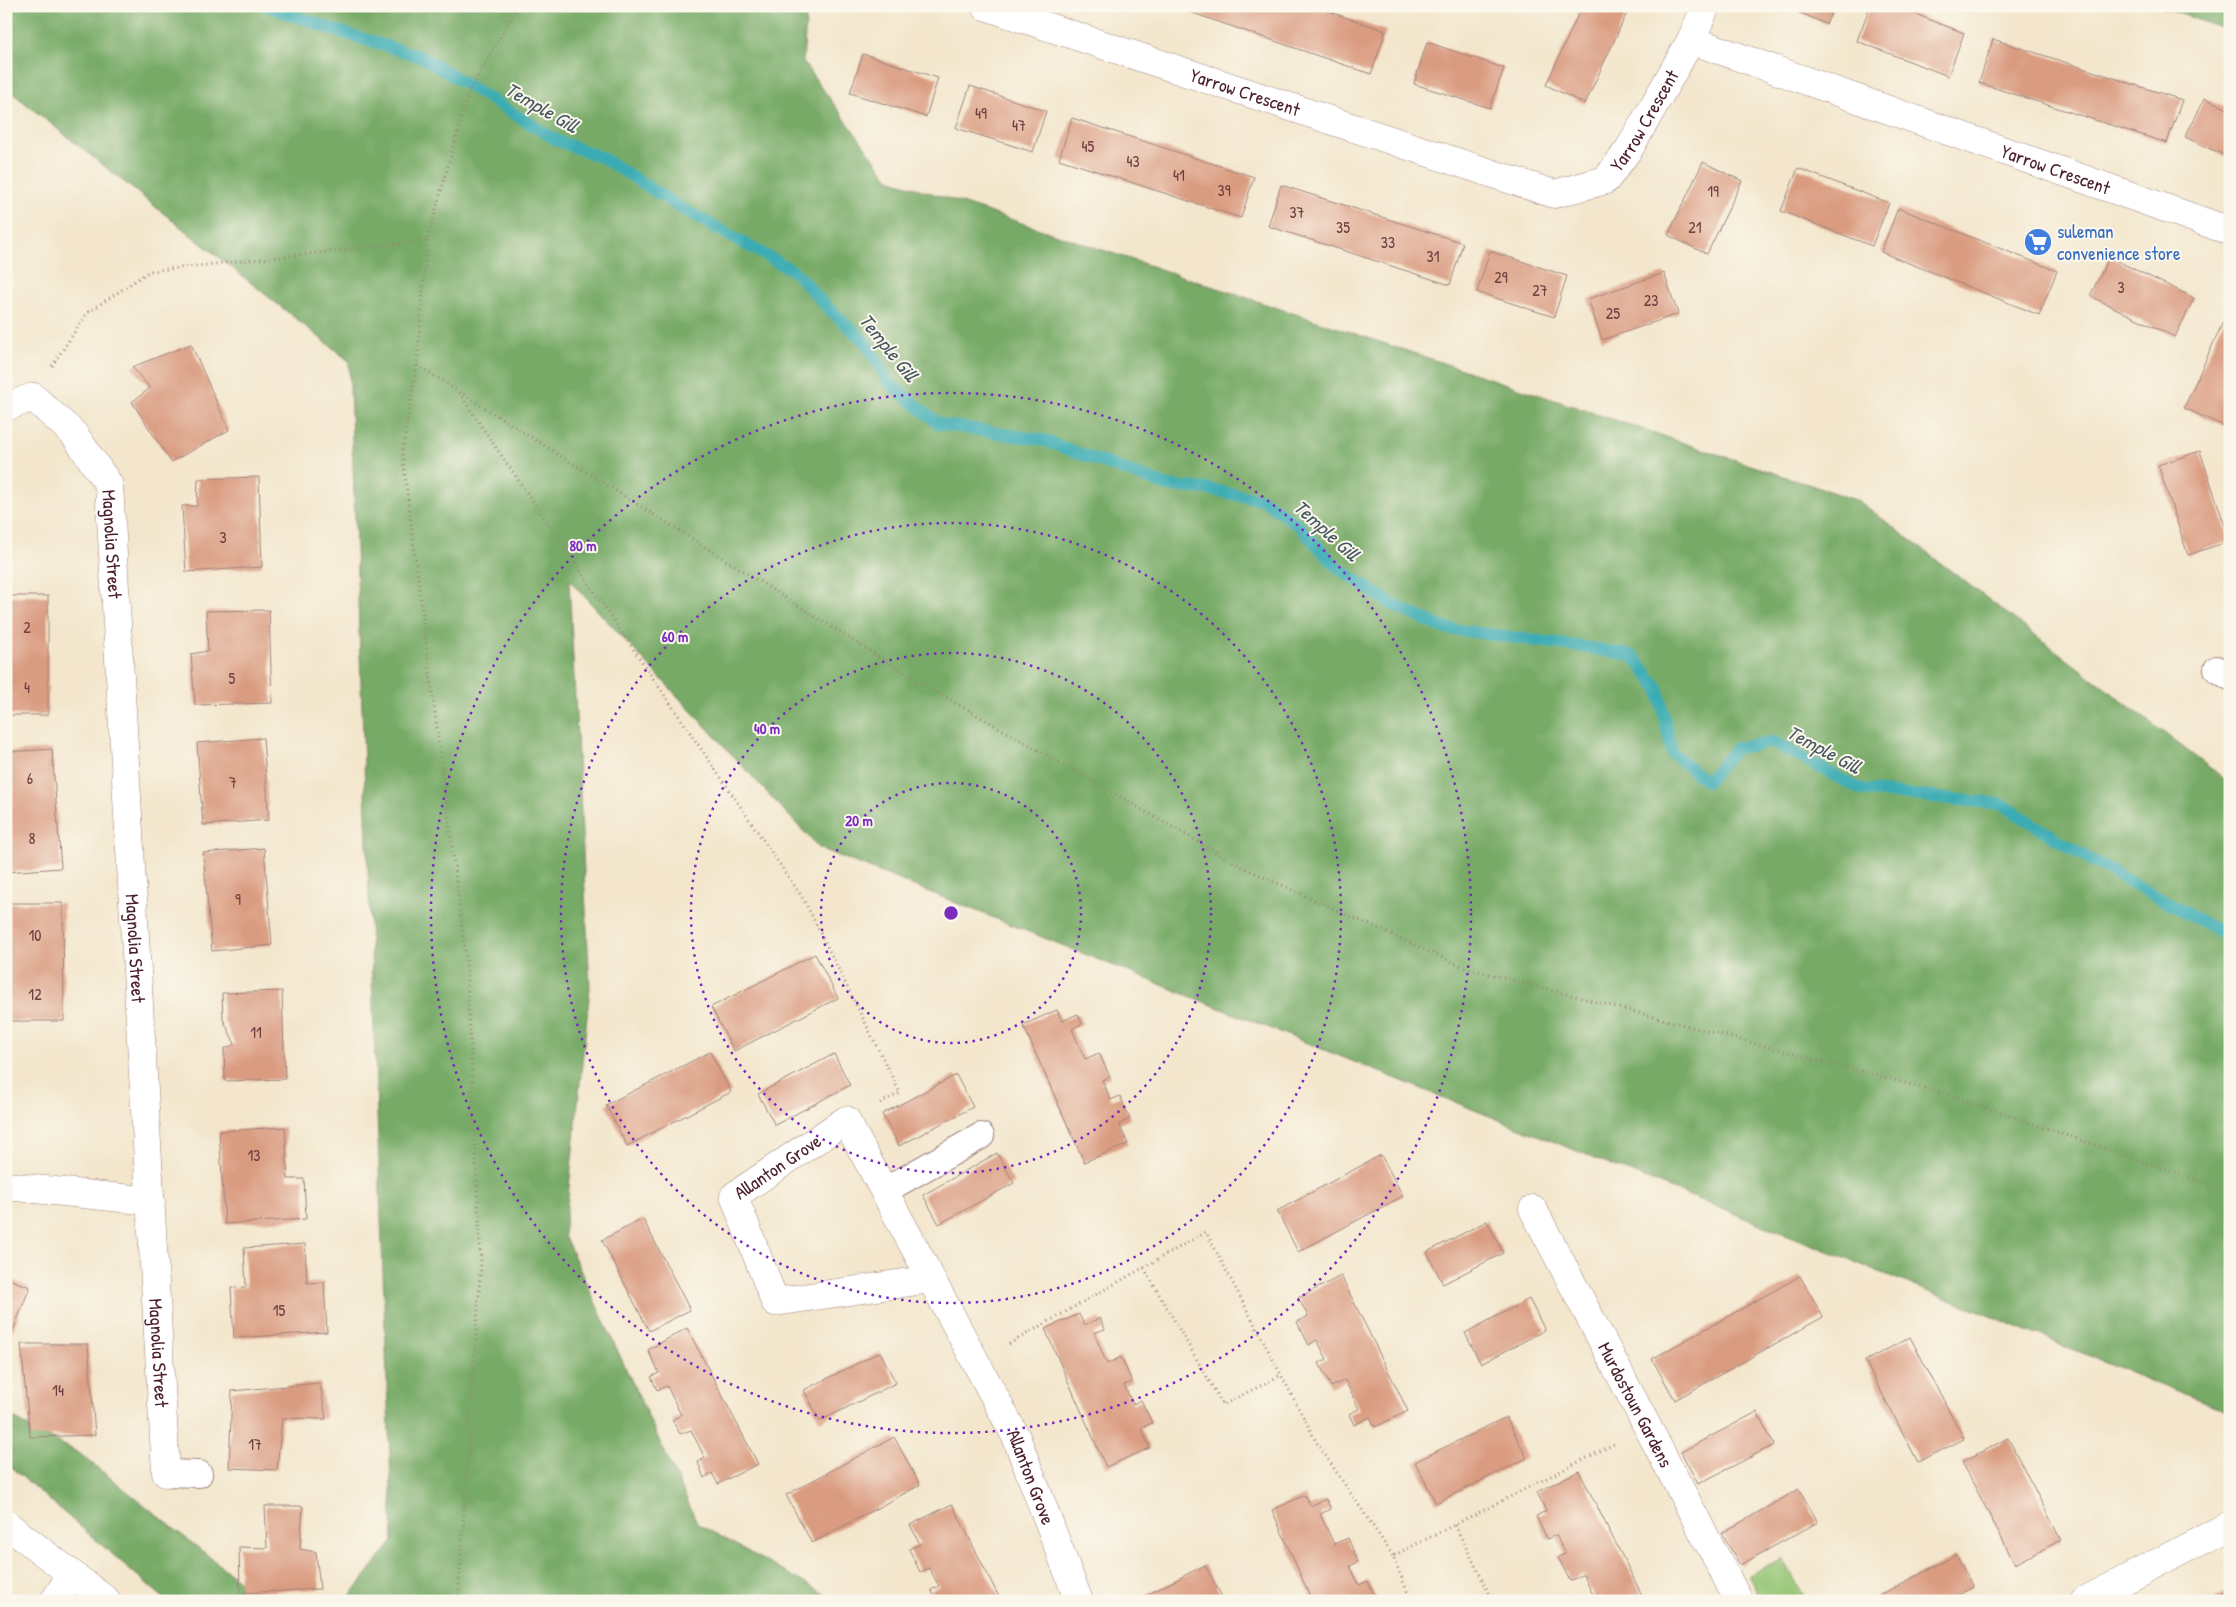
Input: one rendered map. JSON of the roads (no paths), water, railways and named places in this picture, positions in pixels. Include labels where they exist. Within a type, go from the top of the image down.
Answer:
[{"type":"street","name":"Yarrow Crescent","points":[[984,6],[1554,194],[1606,180],[1629,149],[1691,40],[2230,231]]},
{"type":"street","points":[[1691,40],[1706,6]]},
{"type":"street","name":"Magnolia Street","points":[[6,407],[32,397],[74,434],[109,484],[166,1473]]},
{"type":"street","name":"Allanton Grove","points":[[931,1279],[775,1302],[734,1196],[846,1120],[1016,1437],[1079,1601]]},
{"type":"street","points":[[6,1186],[151,1200]]},
{"type":"street","name":"Murdostoun Gardens","points":[[1533,1209],[1739,1601]]},
{"type":"street","points":[[6,1524],[107,1601]]},
{"type":"street","points":[[2084,1601],[2230,1525]]},
{"type":"street","points":[[54,1601],[72,1574]]},
{"type":"lane","points":[[884,1191],[981,1136]]},
{"type":"lane","points":[[166,1473],[199,1474]]},
{"type":"waterway","name":"Temple Gill","points":[[267,6],[334,30],[422,57],[558,141],[603,158],[683,209],[795,272],[824,304],[866,343],[889,383],[939,424],[1043,440],[1168,486],[1207,489],[1263,500],[1298,525],[1338,568],[1393,605],[1443,628],[1590,648],[1633,656],[1658,688],[1672,753],[1707,782],[1736,748],[1773,742],[1861,790],[2001,804],[2092,861],[2230,937]]},
{"type":"place","name":"suleman convenience store","points":[[2038,242]]}]
